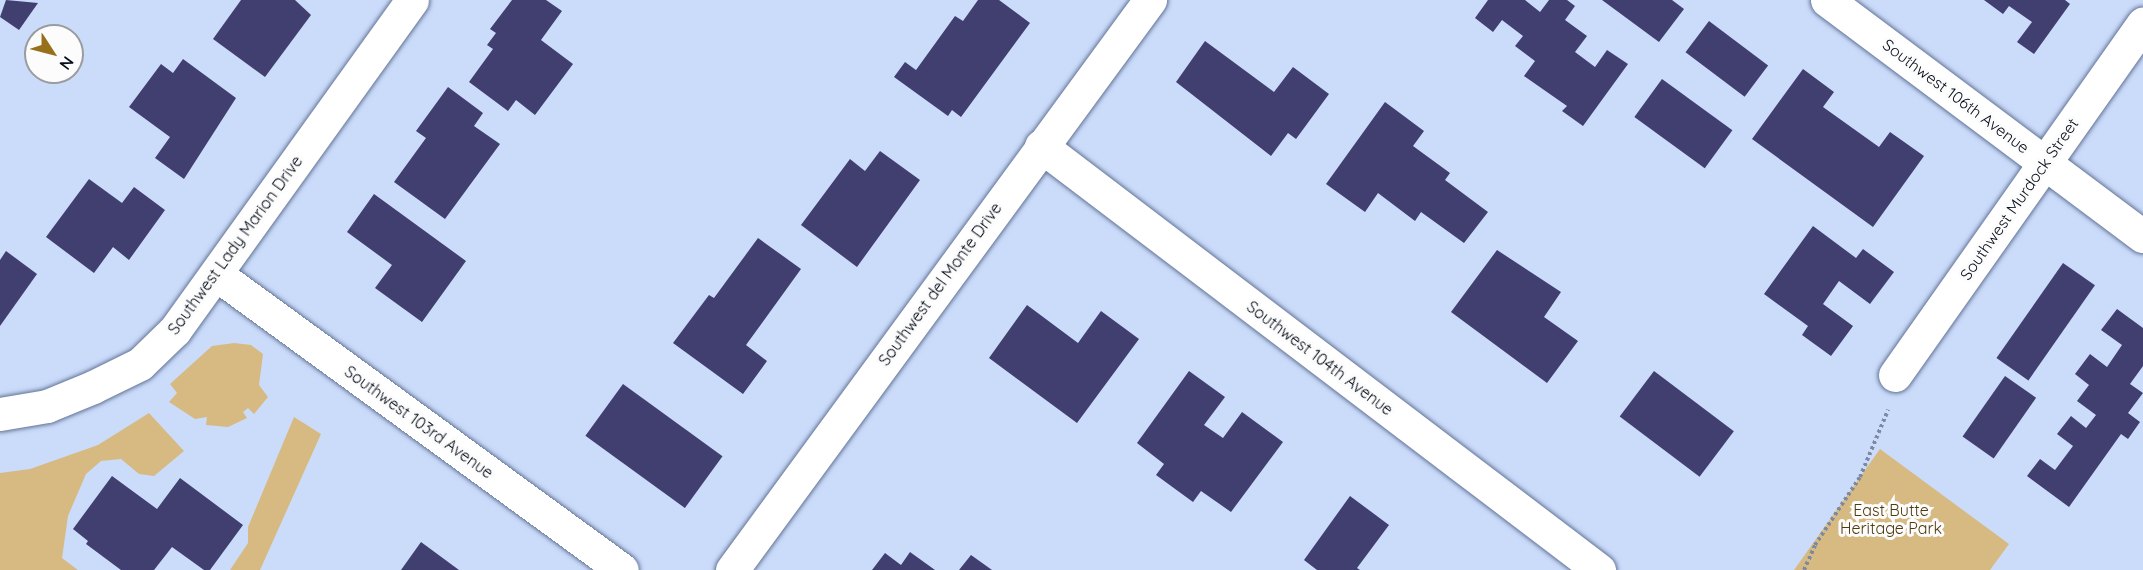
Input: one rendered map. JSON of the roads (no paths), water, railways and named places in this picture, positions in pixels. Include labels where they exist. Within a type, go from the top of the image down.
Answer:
[{"type":"street","name":"Southwest Lady Marion Drive","points":[[0,414],[47,406],[140,364],[175,330],[412,0]]},
{"type":"street","name":"Southwest del Monte Drive","points":[[732,570],[1150,0]]},
{"type":"street","name":"Southwest 106th Avenue","points":[[1827,0],[2143,236]]},
{"type":"street","name":"Southwest Murdock Street","points":[[1895,375],[2143,24]]},
{"type":"street","name":"Southwest 104th Avenue","points":[[1041,146],[1599,570]]},
{"type":"street","name":"Southwest 103rd Avenue","points":[[216,274],[622,570]]},
{"type":"park label","name":"East Butte Heritage Park","points":[[1891,519]]}]
